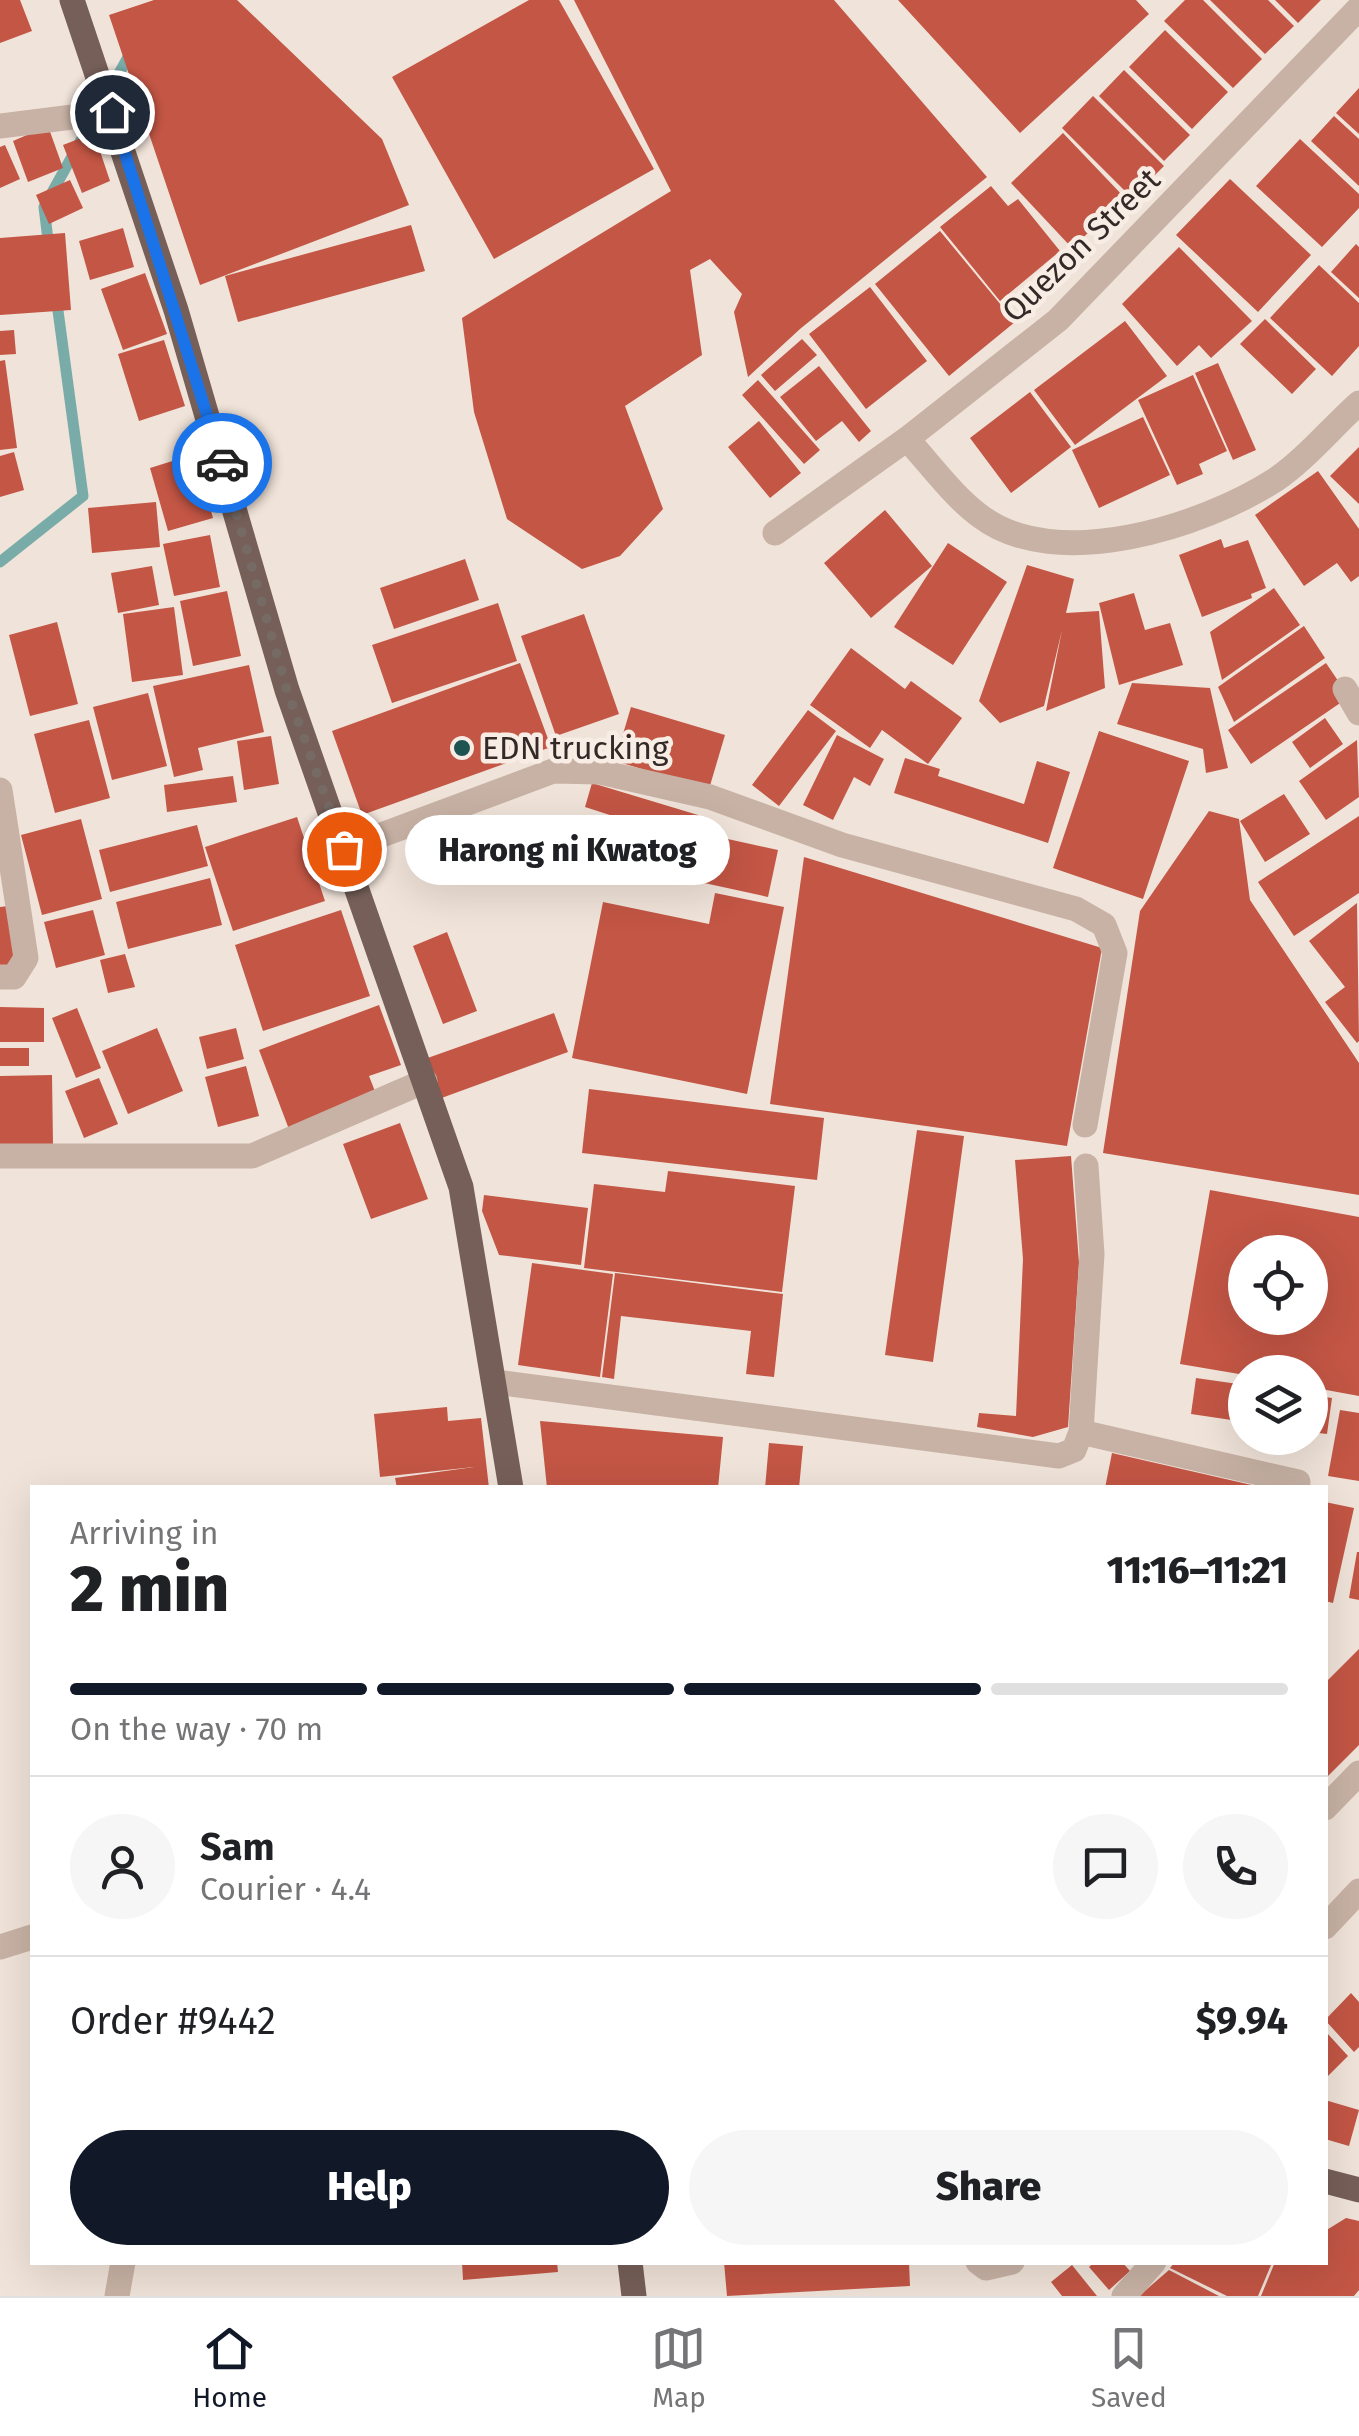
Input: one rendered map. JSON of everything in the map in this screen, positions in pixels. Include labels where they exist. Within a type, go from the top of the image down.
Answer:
[{"type":"main road","points":[[72,0],[176,310],[287,690],[461,1186],[511,1485]]},
{"type":"main road","points":[[1328,2182],[1359,2190]]},
{"type":"main road","points":[[630,2265],[634,2296]]},
{"type":"street","name":"Quezon Street","points":[[774,533],[907,439],[1058,320],[1359,8]]},
{"type":"street","points":[[0,126],[112,112]]},
{"type":"street","points":[[907,439],[981,517],[1017,534],[1056,542],[1146,535],[1228,508],[1279,478],[1359,403]]},
{"type":"street","points":[[1344,689],[1359,713]]},
{"type":"street","points":[[344,849],[553,771],[600,772],[710,798],[842,845],[1076,910],[1104,925],[1115,953],[1085,1125]]},
{"type":"street","points":[[0,790],[26,958],[14,977],[0,977]]},
{"type":"street","points":[[0,1156],[252,1156],[425,1081]]},
{"type":"street","points":[[496,1382],[1060,1456],[1074,1450],[1081,1432],[1092,1254],[1086,1166]]},
{"type":"street","points":[[1081,1432],[1298,1482]]},
{"type":"street","points":[[1328,1805],[1359,1773]]},
{"type":"street","points":[[1328,1924],[1359,1891]]},
{"type":"street","points":[[0,1947],[30,1938]]},
{"type":"street","points":[[117,2296],[123,2265]]},
{"type":"street","points":[[1124,2296],[1151,2265]]},
{"type":"building","points":[[0,0],[20,0],[32,31],[0,43]]},
{"type":"building","points":[[154,0],[237,0],[382,139],[409,205],[200,285],[109,15]]},
{"type":"building","points":[[529,0],[559,0],[654,169],[494,259],[392,77]]},
{"type":"building","points":[[574,0],[834,0],[987,177],[800,329],[748,377],[734,312],[742,294],[710,259],[690,270],[702,355],[625,406],[663,509],[620,556],[582,569],[507,519],[474,412],[462,318],[671,191]]},
{"type":"building","points":[[898,0],[1136,0],[1149,14],[1020,133]]},
{"type":"building","points":[[1185,0],[1203,0],[1262,59],[1233,88],[1164,21]]},
{"type":"building","points":[[1210,0],[1268,0],[1294,26],[1265,54]]},
{"type":"building","points":[[1275,0],[1321,0],[1298,23]]},
{"type":"building","points":[[1165,30],[1228,92],[1192,129],[1129,67]]},
{"type":"building","points":[[1124,70],[1190,135],[1164,161],[1099,96]]},
{"type":"building","points":[[1359,88],[1359,134],[1336,113]]},
{"type":"building","points":[[1093,96],[1164,166],[1132,198],[1062,128]]},
{"type":"building","points":[[1334,116],[1359,139],[1359,186],[1311,141]]},
{"type":"building","points":[[48,126],[63,168],[28,182],[13,141]]},
{"type":"building","points":[[94,133],[110,181],[82,193],[63,145]]},
{"type":"building","points":[[1063,133],[1125,198],[1072,248],[1011,183]]},
{"type":"building","points":[[1300,139],[1359,194],[1359,208],[1322,247],[1256,186]]},
{"type":"building","points":[[5,145],[20,179],[0,188],[0,147]]},
{"type":"building","points":[[1230,179],[1311,255],[1258,312],[1176,235]]},
{"type":"building","points":[[70,180],[83,208],[49,224],[36,195]]},
{"type":"building","points":[[991,186],[1008,206],[1018,199],[1060,251],[1000,301],[940,227]]},
{"type":"building","points":[[411,225],[425,271],[238,322],[225,276]]},
{"type":"building","points":[[123,228],[134,267],[90,280],[79,241]]},
{"type":"building","points":[[940,231],[1015,322],[949,376],[875,284]]},
{"type":"building","points":[[65,233],[71,310],[0,315],[0,238]]},
{"type":"building","points":[[1356,244],[1359,247],[1359,298],[1331,272]]},
{"type":"building","points":[[1179,247],[1252,321],[1211,358],[1199,345],[1177,366],[1122,304]]},
{"type":"building","points":[[1319,265],[1359,303],[1359,346],[1332,376],[1270,318]]},
{"type":"building","points":[[145,273],[167,334],[123,350],[101,289]]},
{"type":"building","points":[[870,287],[927,361],[866,409],[809,334]]},
{"type":"building","points":[[1265,319],[1316,369],[1292,394],[1240,344]]},
{"type":"building","points":[[1125,321],[1167,376],[1075,445],[1034,390]]},
{"type":"building","points":[[14,330],[16,354],[0,355],[0,331]]},
{"type":"building","points":[[802,339],[817,355],[775,391],[761,375]]},
{"type":"building","points":[[164,340],[185,406],[139,421],[118,354]]},
{"type":"building","points":[[5,360],[17,448],[0,450],[0,361]]},
{"type":"building","points":[[1218,363],[1256,450],[1233,460],[1195,373]]},
{"type":"building","points":[[819,366],[871,431],[859,442],[842,421],[816,441],[780,397]]},
{"type":"building","points":[[1193,375],[1227,451],[1199,464],[1203,474],[1177,485],[1138,400]]},
{"type":"building","points":[[758,380],[820,450],[804,464],[742,395]]},
{"type":"building","points":[[1030,392],[1071,447],[1011,493],[970,438]]},
{"type":"building","points":[[1143,417],[1170,475],[1099,508],[1072,450]]},
{"type":"building","points":[[759,421],[801,473],[770,498],[728,447]]},
{"type":"building","points":[[1359,447],[1359,504],[1330,476]]},
{"type":"building","points":[[14,452],[24,490],[0,497],[0,456]]},
{"type":"building","points":[[195,454],[213,518],[168,531],[150,468]]},
{"type":"building","points":[[1318,471],[1359,529],[1359,576],[1351,582],[1337,563],[1304,586],[1255,515]]},
{"type":"building","points":[[156,502],[160,547],[92,553],[88,508]]},
{"type":"building","points":[[885,510],[932,566],[871,618],[824,563]]},
{"type":"building","points":[[210,535],[220,587],[174,596],[163,544]]},
{"type":"building","points":[[1221,539],[1224,548],[1248,540],[1266,588],[1251,594],[1252,598],[1202,617],[1179,555]]},
{"type":"building","points":[[948,543],[1007,582],[953,665],[894,627]]},
{"type":"building","points":[[465,559],[479,600],[394,629],[380,588]]},
{"type":"building","points":[[1027,565],[1074,579],[1066,613],[1099,611],[1105,688],[1046,711],[1062,630],[1044,706],[1000,723],[979,701]]},
{"type":"building","points":[[152,566],[159,605],[118,613],[111,573]]},
{"type":"building","points":[[1274,588],[1300,625],[1222,680],[1210,632]]},
{"type":"building","points":[[227,591],[241,656],[193,666],[180,601]]},
{"type":"building","points":[[1134,593],[1145,630],[1170,623],[1183,665],[1119,685],[1099,603]]},
{"type":"building","points":[[498,603],[517,661],[392,703],[372,645]]},
{"type":"building","points":[[174,607],[183,675],[132,682],[123,614]]},
{"type":"building","points":[[584,614],[619,714],[556,736],[521,636]]},
{"type":"building","points":[[57,622],[78,704],[30,716],[9,635]]},
{"type":"building","points":[[1304,626],[1325,658],[1234,722],[1218,687]]},
{"type":"building","points":[[851,648],[905,689],[911,681],[962,718],[928,764],[882,730],[870,748],[810,705]]},
{"type":"building","points":[[520,663],[551,747],[362,815],[332,731]]},
{"type":"building","points":[[1326,663],[1349,697],[1251,764],[1228,730]]},
{"type":"building","points":[[249,665],[264,732],[198,748],[203,770],[174,777],[153,686]]},
{"type":"building","points":[[1132,683],[1210,688],[1228,768],[1206,773],[1203,749],[1117,724]]},
{"type":"building","points":[[148,693],[167,766],[112,780],[93,707]]},
{"type":"building","points":[[631,707],[725,735],[709,789],[615,761]]},
{"type":"building","points":[[808,710],[836,731],[779,806],[752,785]]},
{"type":"building","points":[[1325,718],[1343,744],[1310,768],[1292,742]]},
{"type":"building","points":[[89,720],[110,798],[55,813],[34,734]]},
{"type":"building","points":[[1099,731],[1189,761],[1143,899],[1053,868]]},
{"type":"building","points":[[837,735],[884,759],[870,786],[854,777],[833,820],[803,805]]},
{"type":"building","points":[[271,736],[279,784],[244,790],[237,741]]},
{"type":"building","points":[[1357,740],[1359,797],[1326,820],[1299,781]]},
{"type":"building","points":[[905,758],[940,769],[938,776],[1024,804],[1037,761],[1070,772],[1048,843],[894,793]]},
{"type":"building","points":[[233,776],[237,802],[167,812],[164,785]]},
{"type":"building","points":[[592,783],[698,815],[680,875],[637,862],[647,827],[585,807]]},
{"type":"building","points":[[1284,794],[1310,834],[1265,862],[1240,821]]},
{"type":"building","points":[[1209,811],[1239,819],[1250,900],[1359,1063],[1359,1195],[1103,1153],[1140,911]]},
{"type":"building","points":[[1359,816],[1359,893],[1294,936],[1258,882]]},
{"type":"building","points":[[297,817],[325,901],[233,931],[205,847]]},
{"type":"building","points":[[81,819],[102,899],[42,915],[21,835]]},
{"type":"building","points":[[197,825],[208,866],[110,892],[99,850]]},
{"type":"building","points":[[705,834],[778,850],[768,897],[695,881]]},
{"type":"building","points":[[804,857],[1102,948],[1067,1146],[770,1104]]},
{"type":"building","points":[[210,878],[222,925],[128,949],[116,902]]},
{"type":"building","points":[[715,893],[784,907],[747,1094],[572,1058],[603,902],[709,924]]},
{"type":"building","points":[[1357,903],[1357,1043],[1325,1002],[1345,987],[1309,941]]},
{"type":"building","points":[[8,906],[18,971],[0,973],[0,907]]},
{"type":"building","points":[[93,910],[105,955],[56,968],[44,922]]},
{"type":"building","points":[[341,910],[370,996],[263,1031],[235,945]]},
{"type":"building","points":[[447,932],[477,1011],[443,1024],[413,946]]},
{"type":"building","points":[[125,954],[135,987],[108,993],[100,960]]},
{"type":"building","points":[[379,1005],[401,1065],[369,1076],[378,1099],[290,1132],[259,1050]]},
{"type":"building","points":[[0,1007],[44,1008],[44,1042],[0,1042]]},
{"type":"building","points":[[77,1008],[101,1068],[76,1078],[52,1018]]},
{"type":"building","points":[[554,1013],[568,1052],[436,1100],[422,1060]]},
{"type":"building","points":[[157,1028],[183,1091],[128,1114],[102,1051]]},
{"type":"building","points":[[236,1028],[244,1059],[207,1069],[199,1037]]},
{"type":"building","points":[[0,1048],[29,1048],[29,1066],[0,1066]]},
{"type":"building","points":[[246,1066],[259,1116],[218,1127],[205,1077]]},
{"type":"building","points":[[52,1075],[53,1145],[0,1146],[0,1076]]},
{"type":"building","points":[[99,1078],[118,1124],[84,1138],[65,1091]]},
{"type":"building","points":[[589,1089],[824,1118],[817,1180],[582,1153]]},
{"type":"building","points":[[400,1123],[428,1199],[371,1219],[343,1144]]},
{"type":"building","points":[[917,1130],[964,1136],[933,1362],[885,1355]]},
{"type":"building","points":[[1071,1156],[1079,1263],[1068,1427],[1033,1437],[977,1427],[979,1413],[1016,1416],[1023,1259],[1015,1160]]},
{"type":"building","points":[[668,1171],[795,1186],[782,1292],[584,1268],[594,1184],[665,1192]]},
{"type":"building","points":[[1210,1190],[1359,1217],[1359,1396],[1328,1390],[1328,1355],[1228,1355],[1228,1372],[1180,1364]]},
{"type":"building","points":[[484,1195],[588,1208],[581,1265],[499,1255],[482,1211]]},
{"type":"building","points":[[532,1263],[613,1274],[600,1377],[518,1365]]},
{"type":"building","points":[[615,1273],[783,1294],[774,1377],[746,1374],[751,1331],[621,1316],[614,1379],[602,1377]]},
{"type":"building","points":[[1196,1378],[1228,1383],[1228,1419],[1191,1414]]},
{"type":"building","points":[[447,1407],[448,1421],[481,1418],[489,1485],[396,1485],[395,1478],[474,1467],[380,1477],[374,1414]]},
{"type":"building","points":[[1340,1410],[1359,1413],[1359,1481],[1328,1476]]},
{"type":"building","points":[[540,1421],[723,1437],[718,1485],[547,1485]]},
{"type":"building","points":[[769,1443],[803,1446],[799,1485],[765,1485]]},
{"type":"building","points":[[1112,1453],[1252,1485],[1106,1485]]},
{"type":"building","points":[[1328,1503],[1354,1508],[1333,1603],[1328,1602]]},
{"type":"building","points":[[1359,1552],[1359,1600],[1349,1598]]},
{"type":"building","points":[[1359,1649],[1359,1745],[1328,1776],[1328,1680]]},
{"type":"building","points":[[1351,1993],[1359,2002],[1359,2047],[1354,2052],[1328,2023],[1328,2017]]},
{"type":"building","points":[[1328,2034],[1348,2056],[1328,2076]]},
{"type":"building","points":[[1328,2101],[1359,2110],[1349,2146],[1328,2140]]},
{"type":"building","points":[[1346,2218],[1359,2221],[1359,2290],[1354,2296],[1261,2296],[1274,2265],[1328,2265],[1328,2229]]},
{"type":"building","points":[[462,2265],[557,2265],[558,2272],[463,2280]]},
{"type":"building","points":[[724,2265],[909,2265],[910,2286],[727,2296]]},
{"type":"building","points":[[1072,2265],[1097,2296],[1062,2296],[1051,2282]]},
{"type":"building","points":[[1125,2265],[1130,2271],[1109,2290],[1089,2267]]},
{"type":"building","points":[[1271,2265],[1258,2296],[1227,2296],[1170,2268]]},
{"type":"building","points":[[1169,2270],[1219,2296],[1139,2296]]},
{"type":"waterway","points":[[107,95],[132,50]]},
{"type":"waterway","points":[[49,248],[44,207],[95,115]]},
{"type":"waterway","points":[[0,562],[83,496],[56,296]]},
{"type":"way so far","points":[[222,463],[287,690],[344,849]]},
{"type":"place","name":"EDN trucking","points":[[462,748]]},
{"type":"place","name":"Harong ni Kwatog","points":[[344,849]]},
{"type":"route","points":[[112,112],[222,463]]}]
